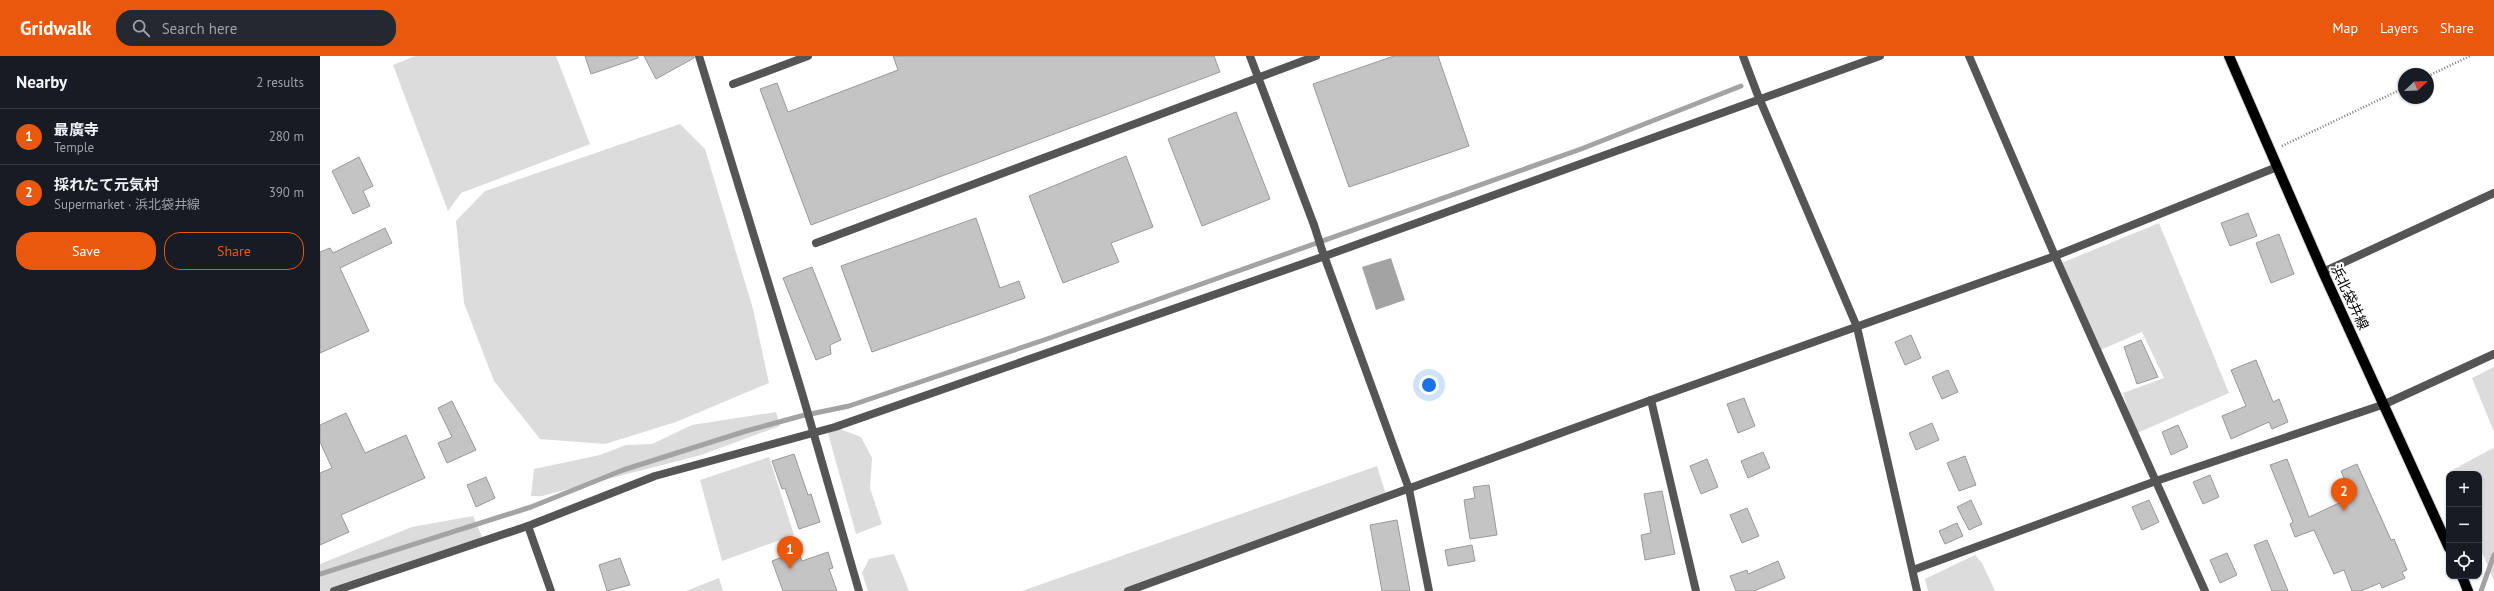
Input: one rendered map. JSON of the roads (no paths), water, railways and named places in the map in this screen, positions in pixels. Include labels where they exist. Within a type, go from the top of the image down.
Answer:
[{"type":"main road","name":"浜北袋井線","points":[[2229,56],[2323,272],[2447,543]]},
{"type":"main road","points":[[2463,579],[2468,591]]},
{"type":"street","points":[[698,56],[812,426],[858,591]]},
{"type":"street","points":[[732,84],[808,56]]},
{"type":"street","points":[[1250,56],[1314,225],[1409,489],[1429,591]]},
{"type":"street","points":[[816,243],[1316,56]]},
{"type":"street","points":[[1743,56],[1758,96],[1857,327],[1917,591]]},
{"type":"street","points":[[334,591],[528,526],[656,476],[814,434],[1324,253],[1758,96],[1880,56]]},
{"type":"street","points":[[1969,56],[2055,256],[2205,591]]},
{"type":"street","points":[[1128,591],[1651,400],[2055,256],[2277,167]]},
{"type":"street","points":[[2323,272],[2494,193]]},
{"type":"street","points":[[1913,570],[2156,481],[2384,404],[2494,354]]},
{"type":"street","points":[[1651,400],[1696,591]]},
{"type":"street","points":[[528,526],[551,591]]},
{"type":"waterway","points":[[320,574],[531,507],[623,470],[746,431],[801,416],[849,406],[1044,340],[1581,149],[1741,86]]},
{"type":"waterway","points":[[2481,591],[2494,555]]},
{"type":"place","name":"採れたて元気村","points":[[2344,511]]},
{"type":"place","name":"最廣寺","points":[[790,569]]}]
